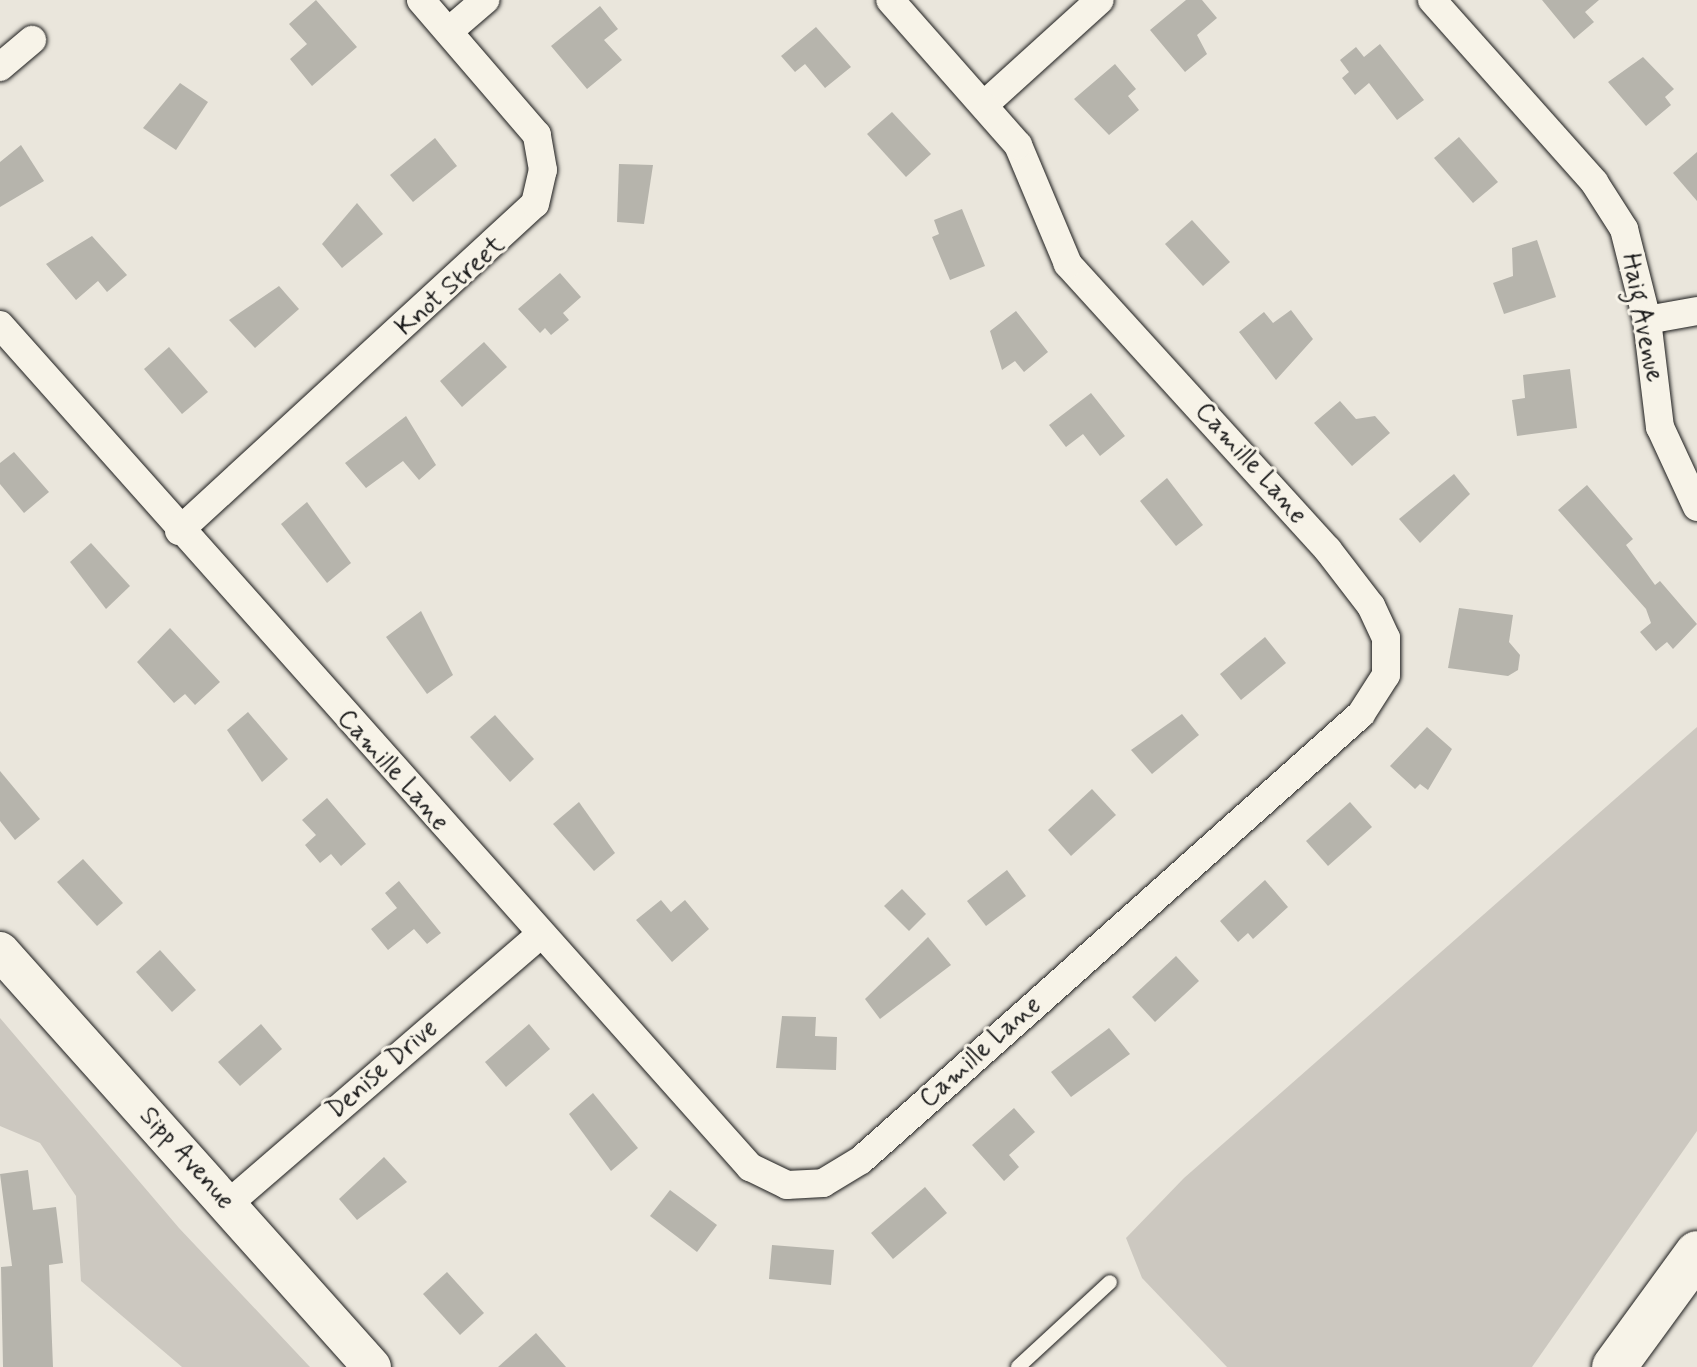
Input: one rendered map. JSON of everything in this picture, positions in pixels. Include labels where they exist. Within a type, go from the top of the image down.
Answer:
[{"type":"highway","points":[[1614,1367],[1697,1253]]},
{"type":"street","name":"Knot Street","points":[[179,531],[535,204],[543,170],[537,135],[421,0]]},
{"type":"street","points":[[449,31],[485,0]]},
{"type":"street","name":"Camille Lane","points":[[0,325],[539,936],[750,1167],[787,1185],[823,1183],[861,1160],[1378,697],[1386,638],[1371,606],[1328,550],[1068,264],[1018,145],[890,0]]},
{"type":"street","points":[[984,105],[1100,0]]},
{"type":"street","name":"Haig Avenue","points":[[1432,0],[1594,182],[1624,229],[1647,320],[1660,427],[1697,507]]},
{"type":"street","points":[[0,67],[32,40]]},
{"type":"street","points":[[1647,320],[1697,311]]},
{"type":"street","name":"Denise Drive","points":[[227,1205],[539,936]]},
{"type":"street","name":"Sipp Avenue","points":[[0,951],[372,1367]]},
{"type":"lane","points":[[1018,1367],[1110,1282]]},
{"type":"shaded area","points":[[1697,727],[1697,1131],[1532,1367],[1227,1367],[1142,1278],[1126,1238],[1184,1178]]},
{"type":"shaded area","points":[[0,1018],[179,1228],[310,1367],[182,1367],[81,1281],[76,1196],[40,1143],[0,1126]]},
{"type":"building","points":[[316,0],[357,47],[312,86],[290,59],[307,44],[289,24]]},
{"type":"building","points":[[1186,0],[1202,0],[1217,18],[1197,35],[1207,54],[1185,72],[1150,30]]},
{"type":"building","points":[[1542,0],[1599,0],[1585,12],[1594,22],[1574,39]]},
{"type":"building","points":[[600,6],[618,29],[604,40],[622,60],[587,89],[551,46]]},
{"type":"building","points":[[816,27],[851,67],[825,88],[805,64],[795,72],[781,56]]},
{"type":"building","points":[[1380,44],[1424,100],[1397,120],[1369,83],[1355,95],[1342,78],[1349,72],[1340,60],[1356,47],[1364,57]]},
{"type":"building","points":[[1643,57],[1674,89],[1665,97],[1671,105],[1646,126],[1608,82]]},
{"type":"building","points":[[1115,64],[1136,89],[1128,96],[1139,110],[1109,135],[1074,99]]},
{"type":"building","points":[[180,83],[208,102],[176,150],[143,128]]},
{"type":"building","points":[[892,112],[931,154],[906,177],[867,134]]},
{"type":"building","points":[[1459,137],[1498,182],[1473,203],[1434,158]]},
{"type":"building","points":[[435,138],[457,166],[413,202],[390,175]]},
{"type":"building","points":[[21,145],[44,181],[0,207],[0,162]]},
{"type":"building","points":[[1697,152],[1697,201],[1673,173]]},
{"type":"building","points":[[619,164],[653,165],[644,224],[617,222]]},
{"type":"building","points":[[357,203],[383,234],[342,268],[322,244]]},
{"type":"building","points":[[962,209],[985,266],[950,280],[932,237],[939,234],[934,220]]},
{"type":"building","points":[[1192,220],[1230,262],[1203,286],[1165,244]]},
{"type":"building","points":[[92,236],[127,275],[107,292],[98,281],[76,300],[46,264]]},
{"type":"building","points":[[1537,240],[1556,297],[1504,314],[1493,283],[1513,276],[1512,248]]},
{"type":"building","points":[[560,273],[581,297],[563,313],[569,320],[551,335],[545,328],[540,333],[518,309]]},
{"type":"building","points":[[279,286],[299,309],[255,348],[229,320]]},
{"type":"building","points":[[1291,310],[1313,339],[1276,380],[1239,332],[1264,312],[1273,323]]},
{"type":"building","points":[[1016,311],[1048,352],[1024,372],[1015,361],[1002,370],[990,331]]},
{"type":"building","points":[[484,342],[507,367],[462,407],[440,381]]},
{"type":"building","points":[[169,347],[208,392],[182,414],[144,369]]},
{"type":"building","points":[[1570,369],[1577,428],[1517,436],[1512,400],[1525,398],[1523,375]]},
{"type":"building","points":[[1091,393],[1125,436],[1100,456],[1083,434],[1066,447],[1049,425]]},
{"type":"building","points":[[1340,401],[1356,419],[1375,416],[1390,433],[1352,466],[1314,423]]},
{"type":"building","points":[[406,416],[436,465],[419,480],[403,461],[366,488],[345,463]]},
{"type":"building","points":[[14,452],[49,492],[24,513],[0,484],[0,463]]},
{"type":"building","points":[[1454,474],[1470,494],[1420,543],[1399,519]]},
{"type":"building","points":[[1167,478],[1203,525],[1176,546],[1140,501]]},
{"type":"building","points":[[1587,485],[1633,539],[1626,545],[1655,585],[1660,581],[1697,624],[1673,649],[1667,642],[1656,651],[1640,632],[1651,623],[1646,609],[1558,510]]},
{"type":"building","points":[[307,502],[351,563],[327,583],[281,524]]},
{"type":"building","points":[[91,543],[130,586],[106,609],[70,562]]},
{"type":"building","points":[[1459,608],[1513,615],[1509,642],[1520,655],[1518,670],[1508,676],[1448,668]]},
{"type":"building","points":[[421,611],[453,675],[427,694],[386,637]]},
{"type":"building","points":[[170,628],[220,682],[195,705],[185,694],[174,703],[137,662]]},
{"type":"building","points":[[1265,637],[1286,663],[1241,700],[1220,674]]},
{"type":"building","points":[[248,712],[288,759],[262,782],[227,730]]},
{"type":"building","points":[[1182,714],[1199,735],[1152,774],[1131,750]]},
{"type":"building","points":[[495,715],[534,759],[510,782],[470,737]]},
{"type":"building","points":[[1427,727],[1452,749],[1428,790],[1420,784],[1415,789],[1390,766]]},
{"type":"building","points":[[0,771],[40,819],[15,840],[0,821]]},
{"type":"building","points":[[1092,789],[1116,815],[1071,856],[1048,830]]},
{"type":"building","points":[[327,798],[366,844],[341,866],[331,854],[320,863],[305,845],[316,835],[302,820]]},
{"type":"building","points":[[579,802],[615,853],[594,871],[553,824]]},
{"type":"building","points":[[1350,802],[1372,827],[1328,866],[1306,841]]},
{"type":"building","points":[[83,859],[123,903],[97,926],[57,882]]},
{"type":"building","points":[[1007,870],[1026,896],[986,926],[967,901]]},
{"type":"building","points":[[1265,880],[1288,907],[1253,939],[1248,933],[1238,942],[1220,921]]},
{"type":"building","points":[[399,881],[441,933],[427,944],[414,929],[388,950],[371,929],[397,908],[385,893]]},
{"type":"building","points":[[902,889],[926,914],[909,931],[884,906]]},
{"type":"building","points":[[661,900],[671,912],[685,900],[709,929],[672,962],[636,920]]},
{"type":"building","points":[[928,937],[951,965],[880,1019],[865,999]]},
{"type":"building","points":[[160,950],[196,990],[172,1012],[136,972]]},
{"type":"building","points":[[1176,956],[1199,981],[1155,1022],[1132,997]]},
{"type":"building","points":[[782,1016],[816,1017],[815,1036],[837,1037],[836,1070],[776,1068]]},
{"type":"building","points":[[261,1024],[282,1049],[240,1086],[218,1062]]},
{"type":"building","points":[[529,1024],[550,1049],[506,1087],[485,1062]]},
{"type":"building","points":[[1109,1028],[1130,1054],[1071,1097],[1051,1072]]},
{"type":"building","points":[[593,1093],[638,1148],[611,1171],[569,1114]]},
{"type":"building","points":[[1014,1108],[1035,1132],[1009,1155],[1019,1167],[1004,1181],[972,1145]]},
{"type":"building","points":[[384,1157],[407,1182],[357,1220],[339,1199]]},
{"type":"building","points":[[28,1170],[33,1210],[56,1207],[63,1263],[49,1265],[53,1367],[3,1367],[1,1267],[12,1266],[0,1174]]},
{"type":"building","points":[[925,1187],[947,1213],[893,1259],[871,1233]]},
{"type":"building","points":[[670,1190],[717,1225],[697,1252],[650,1216]]},
{"type":"building","points":[[772,1245],[834,1250],[831,1285],[769,1279]]},
{"type":"building","points":[[447,1272],[484,1313],[460,1335],[423,1294]]},
{"type":"building","points":[[536,1333],[566,1367],[498,1367]]}]
